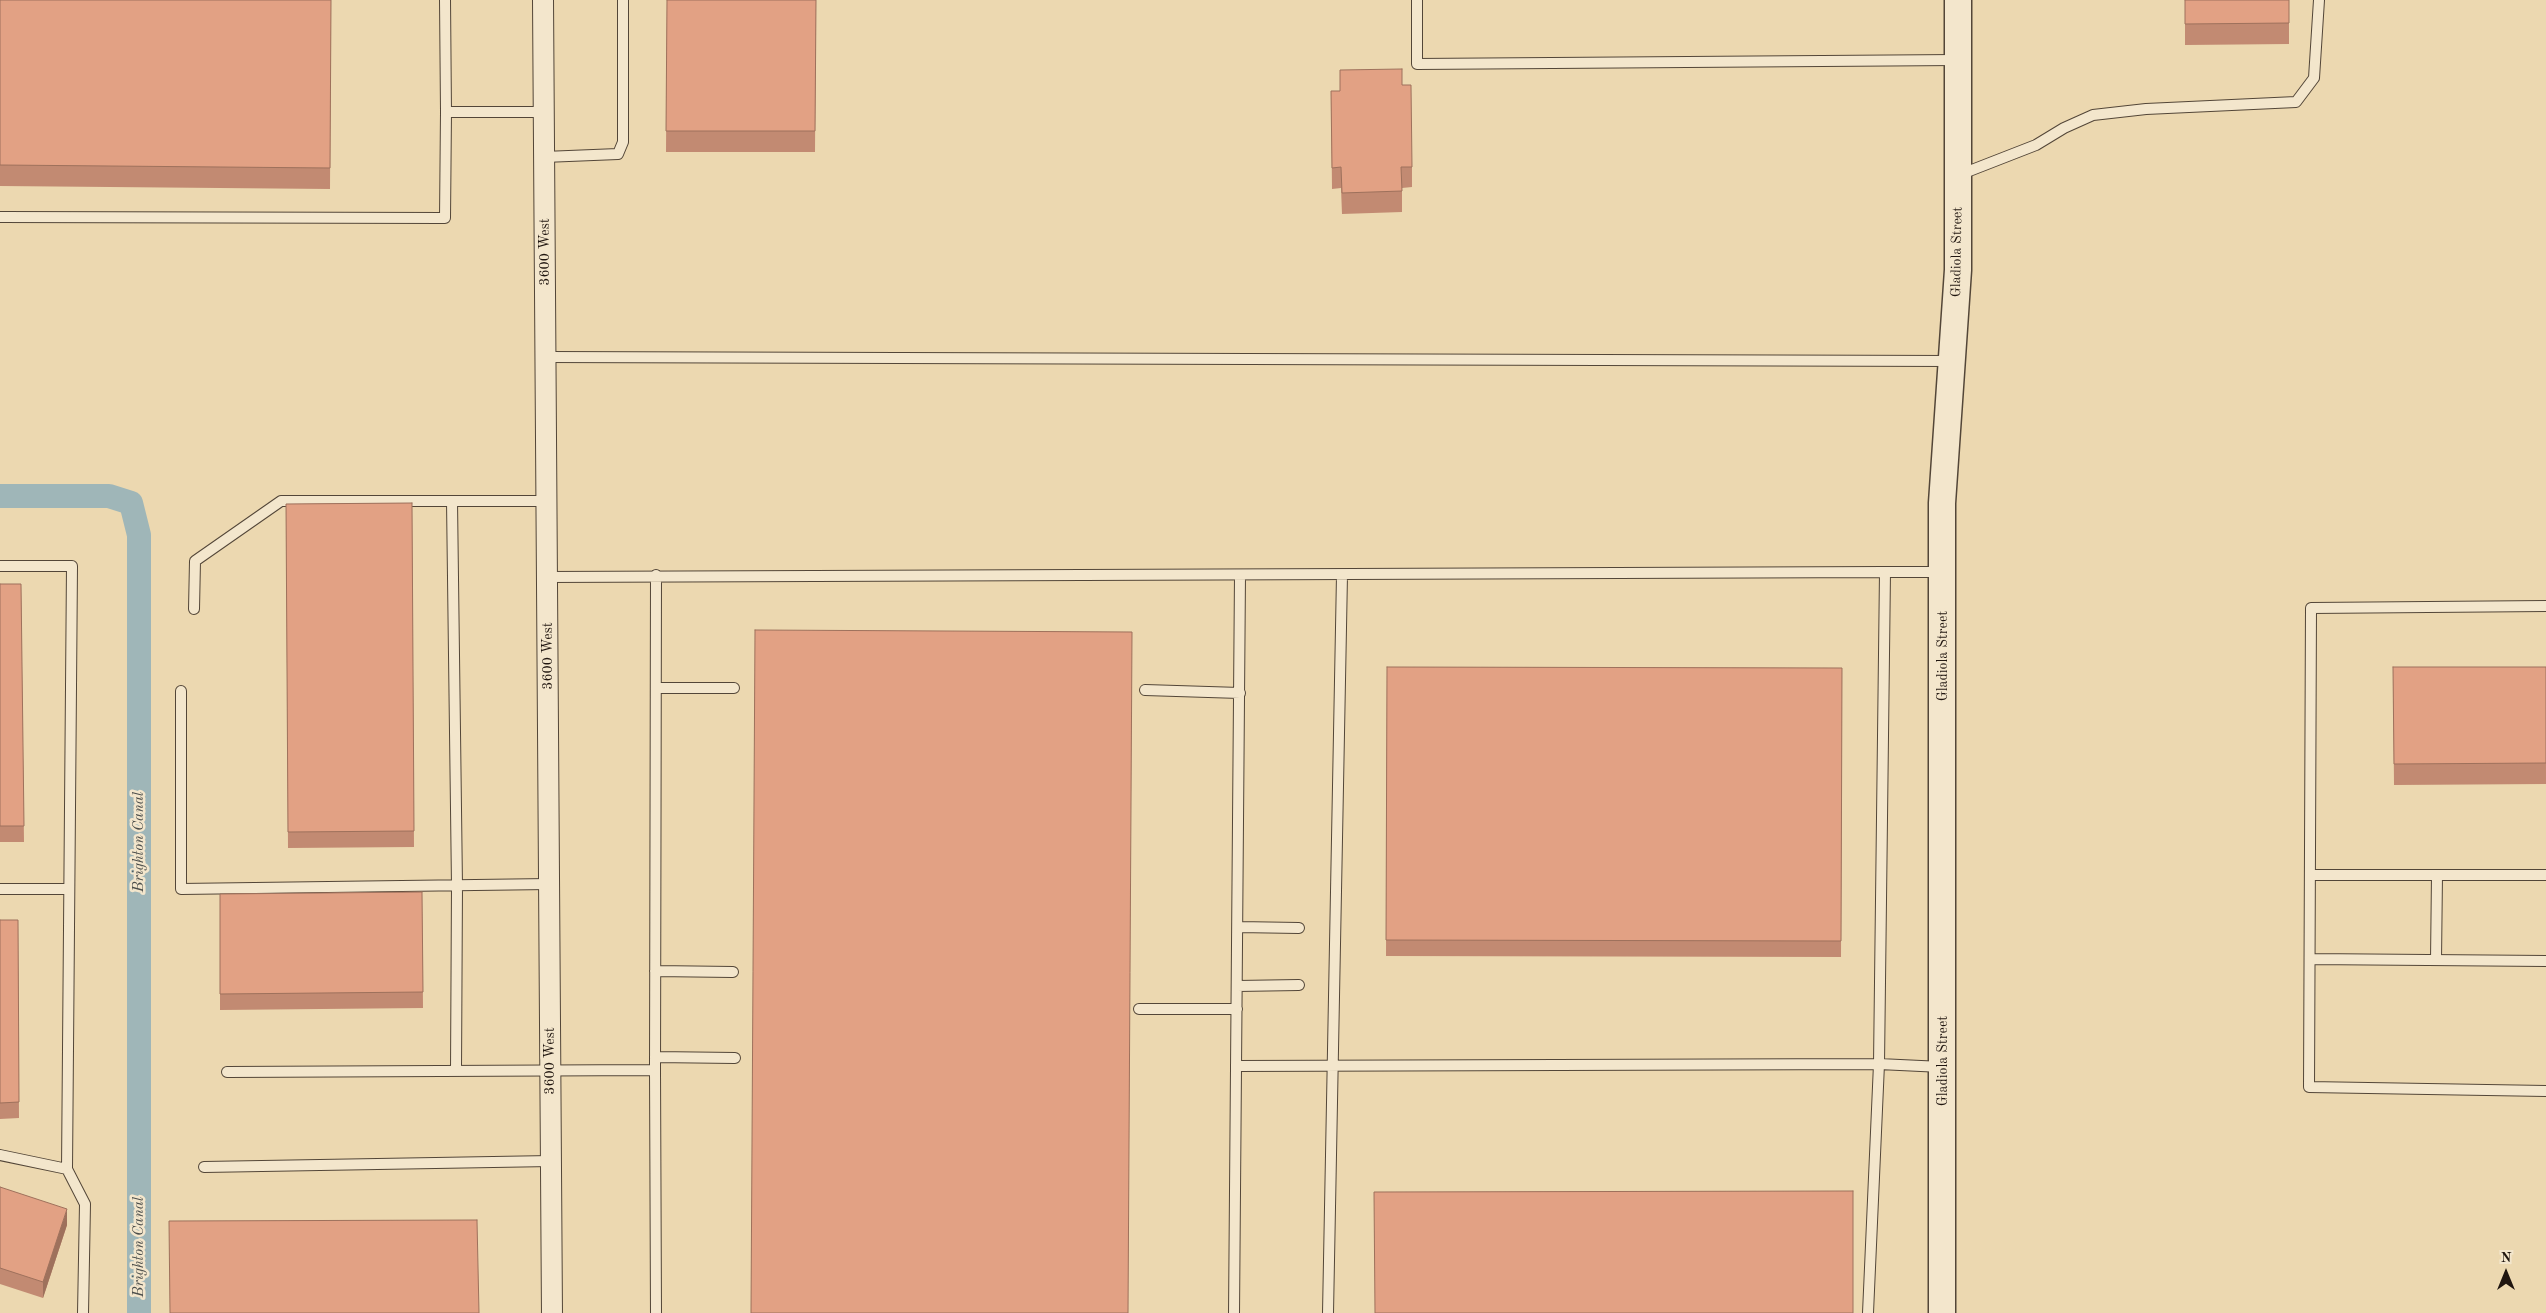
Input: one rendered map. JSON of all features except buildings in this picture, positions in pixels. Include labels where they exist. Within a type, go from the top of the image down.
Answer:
[{"type":"street","name":"3600 West","points":[[543,0],[552,1313]]},
{"type":"street","name":"Gladiola Street","points":[[1942,1313],[1942,503],[1958,270],[1958,0]]},
{"type":"lane","points":[[0,217],[445,218],[445,0]]},
{"type":"lane","points":[[544,157],[618,154],[623,142],[623,0]]},
{"type":"lane","points":[[1417,0],[1417,64],[1958,60]]},
{"type":"lane","points":[[1958,175],[2036,144],[2064,128],[2093,115],[2146,109],[2296,102],[2314,78],[2319,0]]},
{"type":"lane","points":[[446,112],[544,112]]},
{"type":"lane","points":[[546,357],[1952,361]]},
{"type":"lane","points":[[194,609],[195,561],[281,501],[547,501]]},
{"type":"lane","points":[[452,501],[457,886],[456,1070]]},
{"type":"lane","points":[[0,566],[72,566],[67,1170],[85,1204],[83,1313]]},
{"type":"lane","points":[[1868,1313],[1878,1064],[1885,572]]},
{"type":"lane","points":[[547,577],[656,575],[1342,575],[1943,572]]},
{"type":"lane","points":[[656,575],[656,1313]]},
{"type":"lane","points":[[1234,1313],[1240,575]]},
{"type":"lane","points":[[1328,1313],[1342,575]]},
{"type":"lane","points":[[2546,606],[2311,608],[2310,875],[2310,1086],[2546,1091]]},
{"type":"lane","points":[[656,688],[734,688]]},
{"type":"lane","points":[[181,690],[181,890],[549,884]]},
{"type":"lane","points":[[1145,690],[1240,693]]},
{"type":"lane","points":[[2310,875],[2546,875]]},
{"type":"lane","points":[[2436,960],[2437,875]]},
{"type":"lane","points":[[0,889],[69,889]]},
{"type":"lane","points":[[1238,927],[1299,928]]},
{"type":"lane","points":[[2310,959],[2546,960]]},
{"type":"lane","points":[[655,971],[733,972]]},
{"type":"lane","points":[[1237,986],[1299,985]]},
{"type":"lane","points":[[1140,1010],[1237,1010]]},
{"type":"lane","points":[[655,1057],[735,1058]]},
{"type":"lane","points":[[1236,1066],[1878,1064],[1943,1067]]},
{"type":"lane","points":[[227,1072],[655,1070]]},
{"type":"lane","points":[[0,1155],[67,1170]]},
{"type":"lane","points":[[204,1167],[551,1161]]},
{"type":"waterway","name":"Brighton Canal","points":[[0,496],[109,496],[131,503],[139,535],[139,1313]]}]
